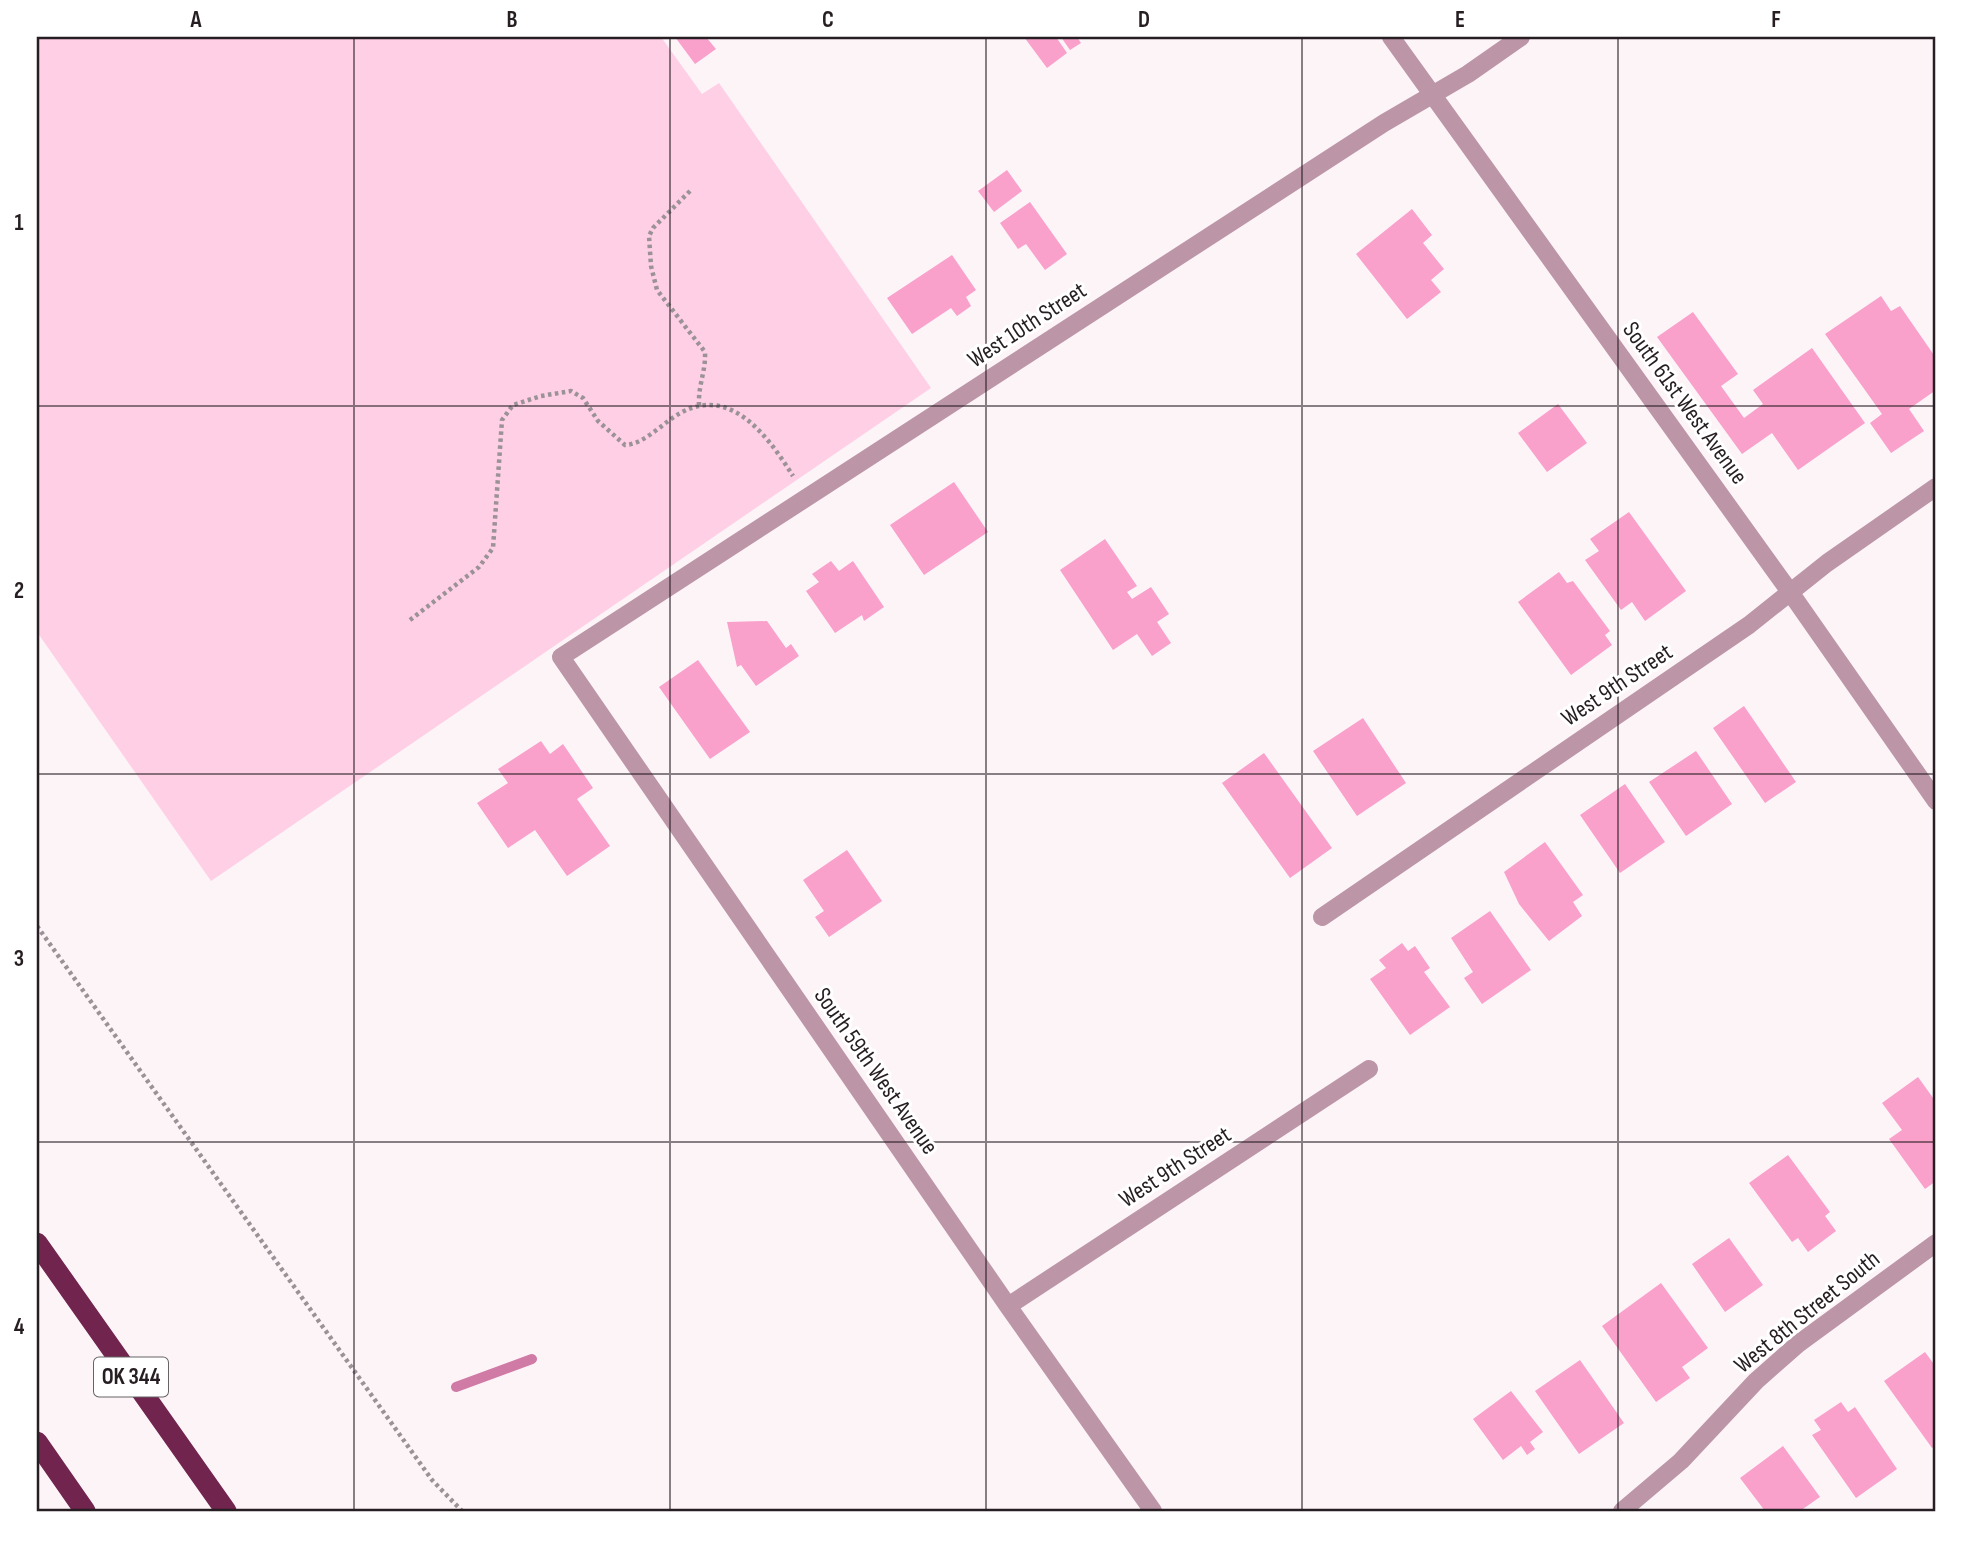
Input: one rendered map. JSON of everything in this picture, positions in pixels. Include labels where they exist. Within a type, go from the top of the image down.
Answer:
[{"type":"highway","name":"OK 344","points":[[37,1243],[226,1511]]},
{"type":"highway","points":[[37,1442],[85,1511]]},
{"type":"street","name":"South 61st West Avenue","points":[[1391,37],[1790,592],[1936,801]]},
{"type":"street","name":"West 10th Street","points":[[561,657],[1521,37]]},
{"type":"street","name":"West 9th Street","points":[[1322,917],[1749,625],[1790,592],[1936,487]]},
{"type":"street","name":"South 59th West Avenue","points":[[561,657],[1008,1306],[1153,1511]]},
{"type":"street","name":"West 9th Street","points":[[1008,1306],[1369,1069]]},
{"type":"street","name":"West 8th Street South","points":[[1622,1511],[1681,1461],[1756,1381],[1798,1344],[1936,1243]]},
{"type":"path","points":[[690,191],[653,228],[649,236],[649,250],[657,290],[705,352],[706,364],[698,383],[699,405]]},
{"type":"path","points":[[411,620],[479,567],[493,548],[502,420],[513,405],[541,396],[571,391],[583,398],[598,421],[625,445],[635,445],[682,411],[699,405],[721,406],[752,423],[772,443],[807,498]]},
{"type":"path","points":[[37,926],[432,1480],[462,1511]]},
{"type":"shaded area","points":[[37,37],[661,37],[702,94],[719,83],[931,388],[211,881],[37,632]]},
{"type":"building","points":[[675,37],[706,37],[716,49],[695,64]]},
{"type":"building","points":[[1024,37],[1056,37],[1067,53],[1047,68]]},
{"type":"building","points":[[1061,37],[1077,37],[1081,43],[1070,50]]},
{"type":"building","points":[[1007,170],[1022,191],[994,212],[978,191]]},
{"type":"building","points":[[1030,202],[1067,254],[1045,270],[1026,244],[1018,249],[1000,223]]},
{"type":"building","points":[[1412,209],[1432,235],[1423,243],[1444,269],[1431,280],[1441,292],[1407,319],[1356,254]]},
{"type":"building","points":[[952,255],[976,290],[966,297],[971,306],[957,316],[951,308],[912,334],[887,298]]},
{"type":"building","points":[[1881,296],[1891,311],[1900,306],[1936,358],[1936,390],[1909,409],[1924,431],[1891,453],[1870,423],[1882,414],[1825,334]]},
{"type":"building","points":[[1693,312],[1738,374],[1721,386],[1744,418],[1763,404],[1753,390],[1812,348],[1865,423],[1798,470],[1772,433],[1742,454],[1657,337]]},
{"type":"building","points":[[1558,404],[1587,443],[1547,472],[1518,433]]},
{"type":"building","points":[[954,482],[988,532],[924,575],[890,525]]},
{"type":"building","points":[[1629,512],[1686,591],[1645,621],[1632,602],[1621,610],[1585,560],[1599,551],[1590,539]]},
{"type":"building","points":[[1105,539],[1137,586],[1127,592],[1132,599],[1151,587],[1169,614],[1157,622],[1171,643],[1152,656],[1137,634],[1113,650],[1060,570]]},
{"type":"building","points":[[831,561],[839,571],[853,561],[884,607],[864,621],[862,615],[835,633],[806,591],[819,582],[812,574]]},
{"type":"building","points":[[1559,572],[1567,583],[1573,581],[1610,631],[1605,635],[1612,645],[1571,675],[1518,602]]},
{"type":"building","points":[[767,621],[786,648],[791,644],[799,656],[756,686],[741,665],[737,667],[727,622]]},
{"type":"building","points":[[698,660],[750,732],[710,759],[659,687]]},
{"type":"building","points":[[1744,706],[1796,782],[1765,803],[1713,728]]},
{"type":"building","points":[[1363,718],[1406,783],[1357,816],[1313,751]]},
{"type":"building","points":[[541,741],[550,754],[563,744],[593,788],[577,799],[610,846],[567,876],[535,830],[508,848],[477,803],[508,783],[498,769]]},
{"type":"building","points":[[1696,751],[1732,804],[1686,836],[1649,782]]},
{"type":"building","points":[[1264,753],[1332,848],[1290,878],[1222,783]]},
{"type":"building","points":[[1625,784],[1665,842],[1620,873],[1580,815]]},
{"type":"building","points":[[1545,842],[1583,895],[1573,902],[1582,916],[1549,941],[1519,904],[1504,872]]},
{"type":"building","points":[[847,850],[882,901],[829,937],[815,917],[824,911],[803,880]]},
{"type":"building","points":[[1490,911],[1531,970],[1482,1004],[1464,978],[1473,972],[1451,938]]},
{"type":"building","points":[[1402,943],[1408,951],[1415,946],[1430,968],[1424,972],[1450,1007],[1410,1035],[1370,979],[1386,968],[1379,960]]},
{"type":"building","points":[[1918,1077],[1936,1102],[1936,1181],[1925,1189],[1889,1139],[1902,1130],[1882,1103]]},
{"type":"building","points":[[1788,1155],[1830,1212],[1825,1216],[1836,1231],[1808,1252],[1798,1238],[1792,1242],[1749,1183]]},
{"type":"building","points":[[1729,1238],[1763,1285],[1725,1312],[1692,1264]]},
{"type":"building","points":[[1661,1283],[1708,1348],[1682,1367],[1690,1378],[1656,1402],[1602,1326]]},
{"type":"building","points":[[1925,1352],[1936,1367],[1936,1445],[1932,1448],[1884,1381]]},
{"type":"building","points":[[1580,1360],[1624,1423],[1579,1454],[1535,1391]]},
{"type":"building","points":[[1511,1391],[1543,1432],[1530,1442],[1535,1449],[1527,1455],[1521,1446],[1503,1460],[1473,1419]]},
{"type":"building","points":[[1841,1402],[1848,1412],[1855,1407],[1897,1469],[1856,1498],[1812,1435],[1821,1430],[1814,1420]]},
{"type":"building","points":[[1783,1446],[1820,1497],[1800,1511],[1765,1511],[1740,1478]]},
{"type":"waterway","points":[[456,1387],[532,1359]]}]
